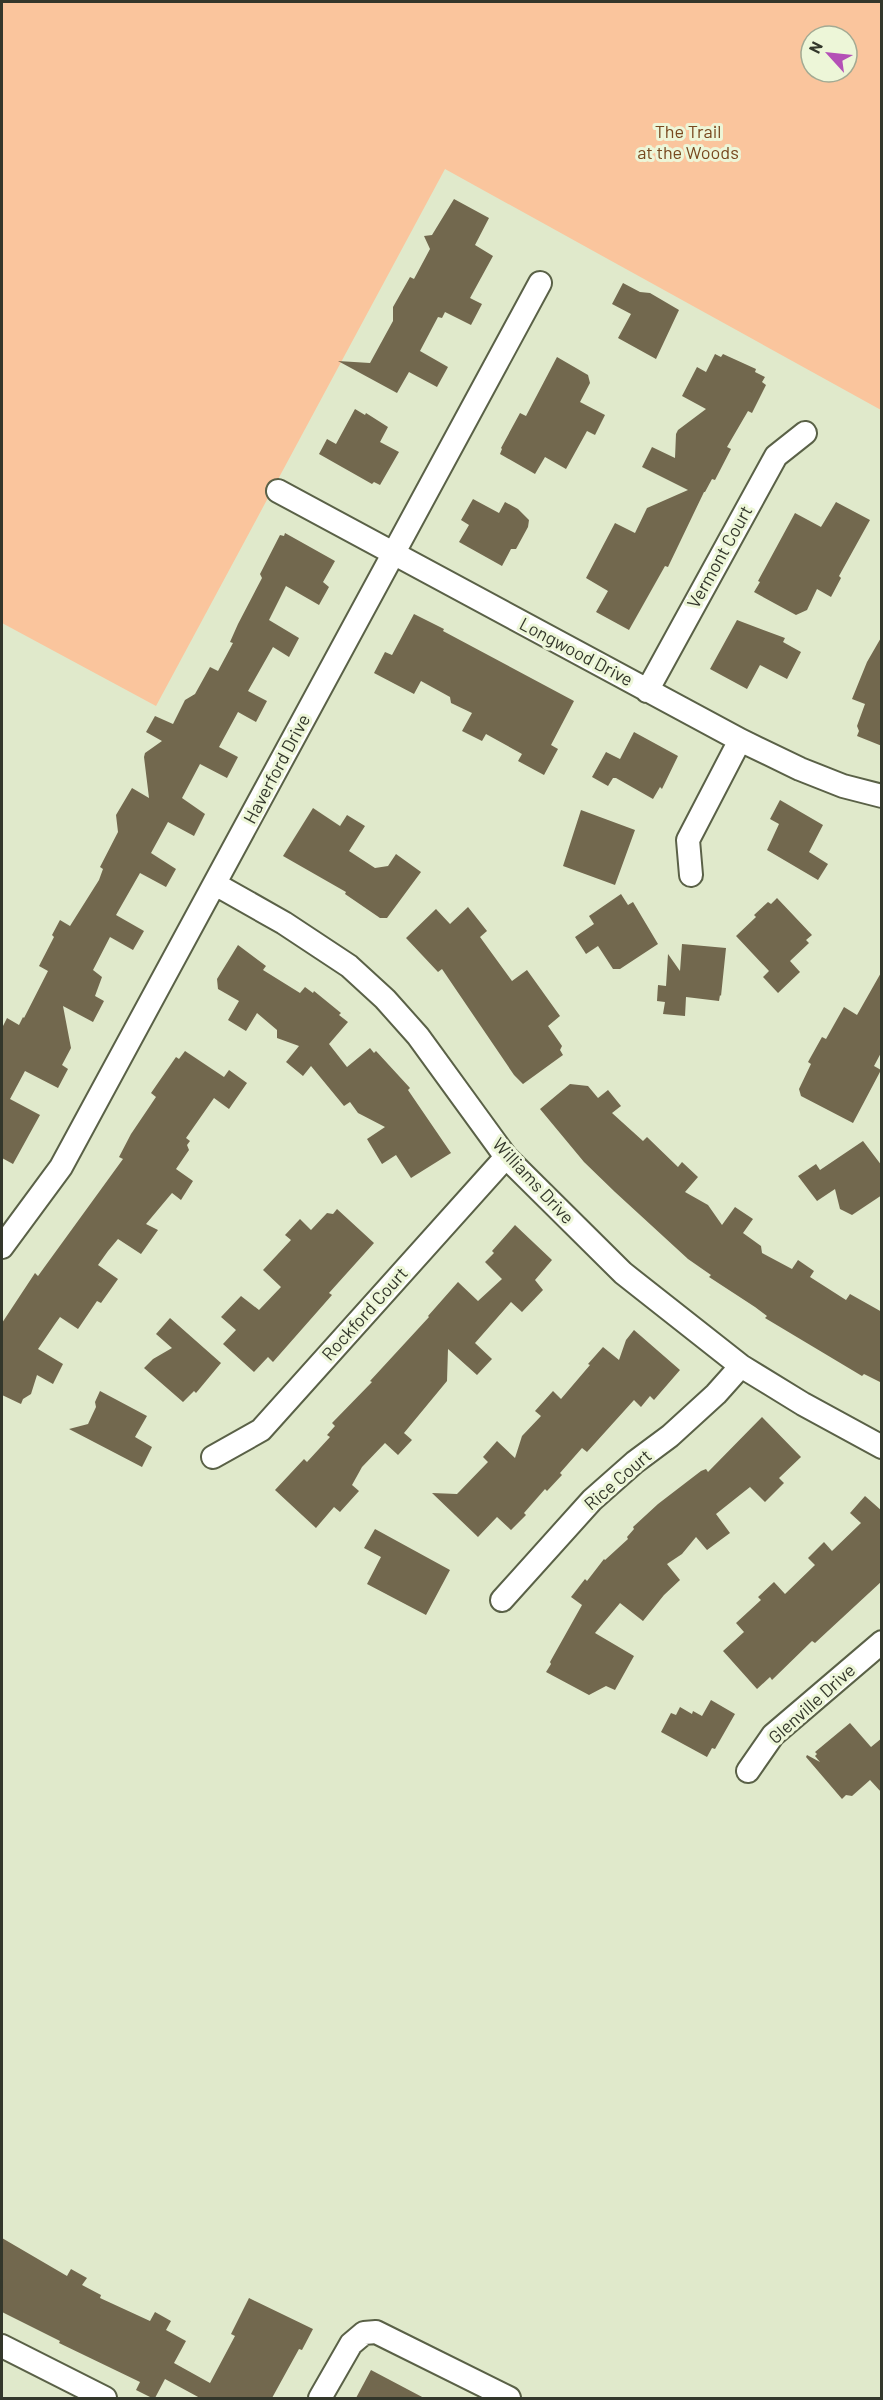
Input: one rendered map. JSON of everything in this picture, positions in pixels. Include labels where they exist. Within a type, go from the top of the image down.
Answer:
[{"type":"street","name":"Haverford Drive","points":[[2,1247],[61,1167],[540,283]]},
{"type":"street","name":"Vermont Court","points":[[647,691],[776,456],[805,433]]},
{"type":"street","name":"Longwood Drive","points":[[278,491],[740,740],[800,769],[843,786],[882,796]]},
{"type":"street","points":[[691,875],[688,840],[740,740]]},
{"type":"street","name":"Williams Drive","points":[[215,884],[284,923],[349,966],[385,999],[418,1036],[506,1157],[623,1273],[741,1366],[803,1404],[882,1447]]},
{"type":"street","name":"Rockford Court","points":[[213,1457],[261,1430],[506,1157]]},
{"type":"street","name":"Rice Court","points":[[502,1600],[592,1500],[635,1462],[670,1436],[716,1394],[741,1366]]},
{"type":"street","name":"Glenville Drive","points":[[748,1771],[773,1736],[882,1642]]},
{"type":"street","points":[[320,2398],[351,2344],[364,2333],[376,2332],[509,2398]]},
{"type":"street","points":[[2,2346],[105,2398]]},
{"type":"green space","name":"The Trail at the Woods","points":[[2,2],[881,2],[881,410],[445,169],[156,706],[2,623]]},
{"type":"building","points":[[454,199],[489,218],[475,245],[493,256],[470,298],[482,304],[471,325],[445,312],[442,318],[438,317],[420,351],[448,367],[437,387],[409,372],[397,393],[338,361],[370,363],[393,321],[393,307],[410,277],[414,279],[430,249],[424,236],[432,235]]},
{"type":"building","points":[[623,283],[640,292],[650,293],[679,310],[656,359],[618,338],[631,314],[612,304]]},
{"type":"building","points":[[715,354],[721,357],[723,354],[756,369],[755,372],[765,377],[762,382],[766,385],[752,413],[748,411],[727,447],[731,449],[715,480],[712,479],[704,492],[668,567],[665,566],[629,630],[596,612],[608,591],[586,578],[615,523],[635,533],[647,508],[688,490],[642,467],[652,447],[675,458],[678,430],[706,409],[682,396],[697,367],[706,372]]},
{"type":"building","points":[[557,357],[588,375],[590,383],[580,402],[605,415],[595,435],[587,431],[566,469],[545,457],[535,474],[500,454],[501,448],[520,413],[526,416]]},
{"type":"building","points":[[355,409],[388,427],[380,442],[399,452],[380,485],[374,482],[372,484],[319,454],[327,439],[336,444]]},
{"type":"building","points":[[473,499],[499,513],[505,502],[518,509],[529,520],[528,527],[516,549],[511,549],[502,566],[459,542],[469,525],[461,520]]},
{"type":"building","points":[[836,502],[870,520],[839,576],[841,578],[831,597],[817,589],[807,610],[796,615],[754,592],[795,513],[821,527]]},
{"type":"building","points":[[285,533],[335,561],[323,582],[329,587],[319,605],[286,586],[269,620],[299,638],[289,657],[273,647],[248,691],[267,701],[256,722],[238,712],[219,747],[238,757],[227,778],[200,764],[182,798],[205,814],[194,836],[168,822],[151,853],[176,869],[166,887],[140,873],[116,915],[144,931],[133,950],[110,937],[93,970],[102,977],[95,996],[104,1001],[93,1022],[63,1006],[71,1048],[62,1065],[68,1069],[58,1088],[25,1071],[10,1099],[40,1115],[13,1164],[2,1158],[2,1028],[7,1018],[19,1025],[24,1018],[48,971],[39,966],[60,920],[70,926],[99,880],[103,869],[100,867],[118,832],[116,815],[132,788],[149,798],[144,757],[145,753],[162,741],[146,732],[155,716],[173,724],[185,700],[195,694],[210,667],[218,671],[233,643],[230,642],[238,624],[262,578],[260,574],[280,535],[284,536]]},
{"type":"building","points":[[414,614],[574,701],[551,745],[558,749],[544,775],[518,761],[522,754],[486,734],[482,741],[462,731],[472,713],[451,703],[450,697],[421,681],[414,694],[374,673],[385,652],[392,655]]},
{"type":"building","points":[[737,620],[785,638],[783,642],[801,652],[787,679],[760,665],[747,689],[710,669]]},
{"type":"building","points":[[882,636],[882,746],[857,736],[859,731],[857,726],[865,704],[852,699],[867,662]]},
{"type":"building","points":[[634,732],[678,756],[662,789],[660,787],[653,799],[616,778],[613,778],[608,786],[592,777],[606,752],[620,759]]},
{"type":"building","points":[[780,800],[823,825],[809,852],[828,864],[818,880],[767,850],[779,824],[770,819]]},
{"type":"building","points":[[313,808],[340,826],[347,815],[365,826],[349,851],[375,868],[388,866],[396,854],[421,872],[387,918],[380,918],[345,894],[346,892],[283,856]]},
{"type":"building","points":[[581,810],[635,830],[615,885],[563,866]]},
{"type":"building","points":[[621,894],[628,905],[633,902],[658,944],[620,969],[613,969],[598,946],[586,954],[575,937],[594,924],[589,916]]},
{"type":"building","points":[[777,898],[812,935],[806,940],[809,943],[790,961],[800,972],[778,993],[763,977],[769,971],[736,936],[768,902],[771,904]]},
{"type":"building","points":[[468,907],[487,931],[480,937],[512,981],[527,970],[560,1016],[548,1026],[562,1046],[560,1050],[563,1055],[523,1084],[514,1075],[442,969],[438,972],[406,938],[436,909],[450,924]]},
{"type":"building","points":[[682,944],[726,948],[721,996],[719,1001],[686,997],[685,1016],[663,1014],[665,1002],[657,1001],[658,985],[666,986],[668,954],[680,971]]},
{"type":"building","points":[[238,945],[266,966],[263,970],[300,993],[305,987],[313,993],[314,991],[341,1013],[339,1015],[348,1022],[329,1044],[347,1067],[370,1048],[374,1053],[376,1051],[410,1088],[408,1090],[451,1153],[411,1178],[396,1155],[382,1164],[367,1139],[385,1127],[358,1113],[350,1102],[344,1106],[311,1066],[303,1076],[286,1062],[299,1046],[277,1038],[277,1030],[257,1013],[246,1031],[228,1020],[239,1001],[218,989],[217,979]]},
{"type":"building","points":[[882,971],[882,1051],[874,1066],[881,1070],[853,1123],[801,1096],[799,1089],[811,1064],[808,1062],[822,1037],[826,1039],[844,1007],[857,1015]]},
{"type":"building","points":[[185,1051],[224,1077],[229,1070],[247,1083],[229,1109],[214,1098],[186,1138],[190,1141],[187,1145],[189,1150],[176,1169],[193,1181],[181,1200],[172,1193],[146,1224],[158,1230],[141,1254],[118,1239],[98,1265],[118,1279],[101,1303],[97,1301],[78,1329],[60,1317],[38,1349],[63,1364],[53,1384],[37,1375],[31,1394],[23,1399],[21,1404],[2,1395],[2,1323],[35,1273],[38,1276],[123,1159],[119,1157],[131,1134],[156,1097],[151,1093],[176,1057],[179,1059]]},
{"type":"building","points":[[570,1084],[588,1086],[598,1098],[608,1090],[621,1106],[612,1113],[643,1141],[647,1137],[678,1167],[682,1162],[698,1177],[685,1192],[708,1205],[722,1225],[735,1207],[753,1219],[743,1233],[761,1246],[762,1253],[792,1269],[798,1260],[814,1271],[810,1277],[846,1300],[850,1294],[882,1312],[882,1383],[864,1374],[862,1376],[765,1318],[767,1316],[755,1307],[709,1277],[711,1275],[688,1259],[615,1192],[584,1162],[540,1109]]},
{"type":"building","points":[[863,1141],[882,1166],[882,1195],[852,1215],[840,1209],[835,1189],[817,1201],[798,1176],[816,1164],[820,1170]]},
{"type":"building","points":[[337,1209],[374,1243],[329,1293],[332,1295],[273,1362],[268,1357],[254,1372],[223,1344],[236,1330],[221,1317],[241,1296],[259,1310],[281,1287],[263,1270],[291,1240],[285,1235],[300,1219],[311,1230],[327,1213],[333,1214]]},
{"type":"building","points":[[515,1225],[552,1260],[535,1280],[543,1290],[522,1312],[511,1302],[475,1343],[492,1359],[477,1375],[448,1349],[447,1381],[404,1433],[412,1440],[398,1455],[385,1443],[362,1467],[352,1485],[359,1491],[340,1512],[334,1507],[316,1528],[275,1490],[304,1459],[307,1462],[330,1437],[327,1435],[335,1426],[332,1423],[372,1382],[370,1381],[458,1282],[478,1301],[502,1279],[485,1262]]},
{"type":"building","points":[[170,1318],[221,1363],[196,1393],[194,1391],[183,1402],[144,1368],[153,1359],[172,1348],[156,1334]]},
{"type":"building","points":[[634,1330],[680,1370],[654,1400],[650,1396],[641,1407],[634,1400],[587,1452],[582,1448],[560,1473],[562,1475],[547,1491],[545,1489],[524,1513],[526,1515],[511,1530],[497,1517],[478,1537],[432,1493],[457,1494],[488,1462],[483,1457],[497,1441],[515,1458],[522,1436],[541,1416],[535,1411],[553,1391],[561,1399],[603,1347],[619,1360],[626,1340]]},
{"type":"building","points":[[100,1391],[147,1416],[135,1437],[152,1447],[142,1467],[69,1429],[88,1424]]},
{"type":"building","points":[[762,1417],[801,1457],[779,1478],[784,1483],[765,1502],[750,1487],[716,1514],[730,1533],[707,1550],[696,1537],[682,1554],[667,1564],[680,1580],[664,1595],[643,1621],[620,1603],[595,1633],[634,1656],[615,1690],[606,1686],[589,1695],[546,1672],[582,1605],[571,1597],[585,1579],[587,1581],[604,1559],[628,1539],[633,1527],[658,1504],[701,1471],[706,1469],[708,1472]]},
{"type":"building","points":[[865,1496],[882,1511],[882,1581],[815,1643],[812,1641],[772,1680],[770,1677],[757,1689],[723,1651],[744,1632],[736,1623],[761,1600],[758,1597],[774,1582],[785,1594],[815,1565],[808,1558],[824,1542],[832,1551],[861,1523],[850,1513]]},
{"type":"building","points":[[375,1529],[450,1570],[426,1615],[367,1584],[381,1557],[364,1548]]},
{"type":"building","points":[[711,1700],[735,1714],[715,1749],[712,1748],[707,1757],[661,1732],[671,1713],[676,1715],[680,1707],[692,1714],[693,1711],[702,1716]]},
{"type":"building","points":[[850,1723],[871,1747],[882,1738],[882,1793],[870,1780],[852,1796],[846,1795],[842,1799],[806,1757],[807,1755],[820,1762],[815,1752]]},
{"type":"building","points":[[2,2238],[67,2276],[71,2269],[87,2278],[82,2285],[101,2295],[100,2298],[150,2321],[155,2312],[171,2321],[166,2330],[186,2341],[174,2363],[210,2383],[235,2336],[231,2334],[249,2298],[313,2329],[302,2350],[299,2349],[272,2398],[200,2398],[165,2379],[155,2398],[152,2398],[136,2390],[140,2382],[59,2343],[60,2341],[2,2312]]},
{"type":"building","points":[[371,2370],[424,2398],[356,2398]]}]
